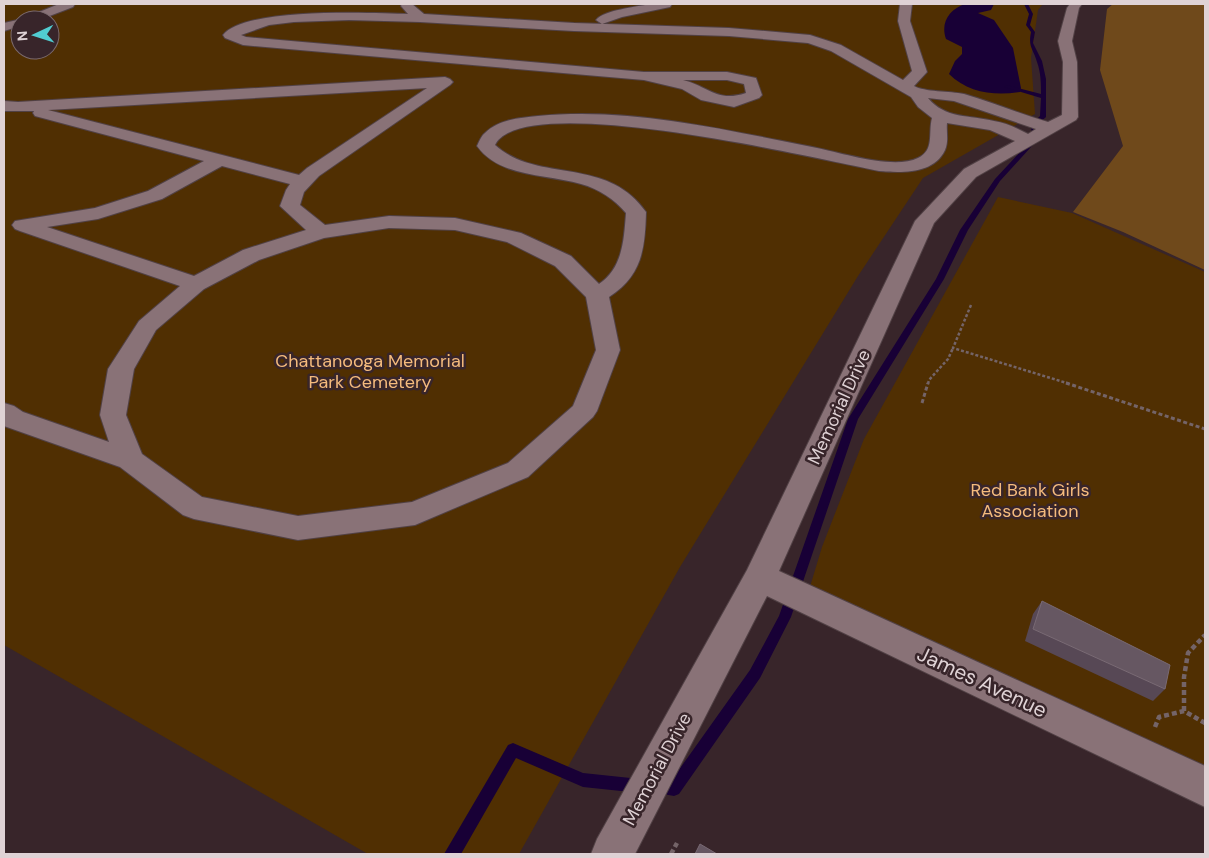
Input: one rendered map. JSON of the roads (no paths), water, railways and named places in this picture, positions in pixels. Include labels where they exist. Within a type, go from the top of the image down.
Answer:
[{"type":"street","points":[[53,10],[68,4]]},
{"type":"street","points":[[405,4],[420,18]]},
{"type":"street","points":[[574,27],[619,14],[666,4]]},
{"type":"street","points":[[906,4],[904,21],[920,72],[910,91]]},
{"type":"street","name":"Memorial Drive","points":[[612,854],[760,577],[925,221],[970,173],[1070,117],[1070,62],[1064,42],[1073,8],[1076,4]]},
{"type":"street","points":[[644,76],[686,86],[707,97],[734,102],[754,94],[751,82],[727,76],[644,76],[243,41],[230,35],[242,27],[264,22],[328,17],[420,18],[574,27],[729,32],[810,39],[836,48],[910,91],[922,105],[950,120],[1039,134]]},
{"type":"street","points":[[321,232],[290,206],[295,190],[313,172],[445,82],[488,63]]},
{"type":"street","points":[[9,105],[445,82]]},
{"type":"street","points":[[910,91],[950,95],[977,103],[1039,134]]},
{"type":"street","points":[[9,105],[304,182]]},
{"type":"street","points":[[597,295],[618,280],[628,265],[635,238],[636,212],[625,198],[599,184],[522,166],[493,155],[486,146],[491,136],[512,124],[560,119],[639,122],[703,131],[879,166],[904,168],[924,162],[932,157],[940,140],[937,127],[941,116]]},
{"type":"street","points":[[13,222],[98,213],[155,195],[220,160]]},
{"type":"street","points":[[13,222],[196,284]]},
{"type":"street","points":[[4,412],[13,419],[130,460],[194,507],[298,528],[415,514],[518,470],[584,411],[608,350],[597,295],[563,262],[514,237],[455,224],[389,222],[321,232],[251,254],[196,284],[147,326],[121,369],[113,415],[130,460]]},
{"type":"street","name":"James Avenue","points":[[760,577],[1205,787]]},
{"type":"waterway","points":[[1026,4],[1031,14],[1028,25],[1033,32],[1031,43],[1040,61],[1042,70],[1044,97]]},
{"type":"waterway","points":[[1007,87],[1044,97]]},
{"type":"waterway","points":[[657,787],[674,789],[755,674],[785,617],[853,419],[940,279],[964,230],[997,180],[1037,137],[1033,126],[1043,117],[1044,97]]},
{"type":"waterway","points":[[452,854],[513,750],[583,780],[640,786]]},
{"type":"park label","name":"Chattanooga Memorial Park Cemetery","points":[[370,371]]},
{"type":"park label","name":"Red Bank Girls Association","points":[[1030,500]]}]
